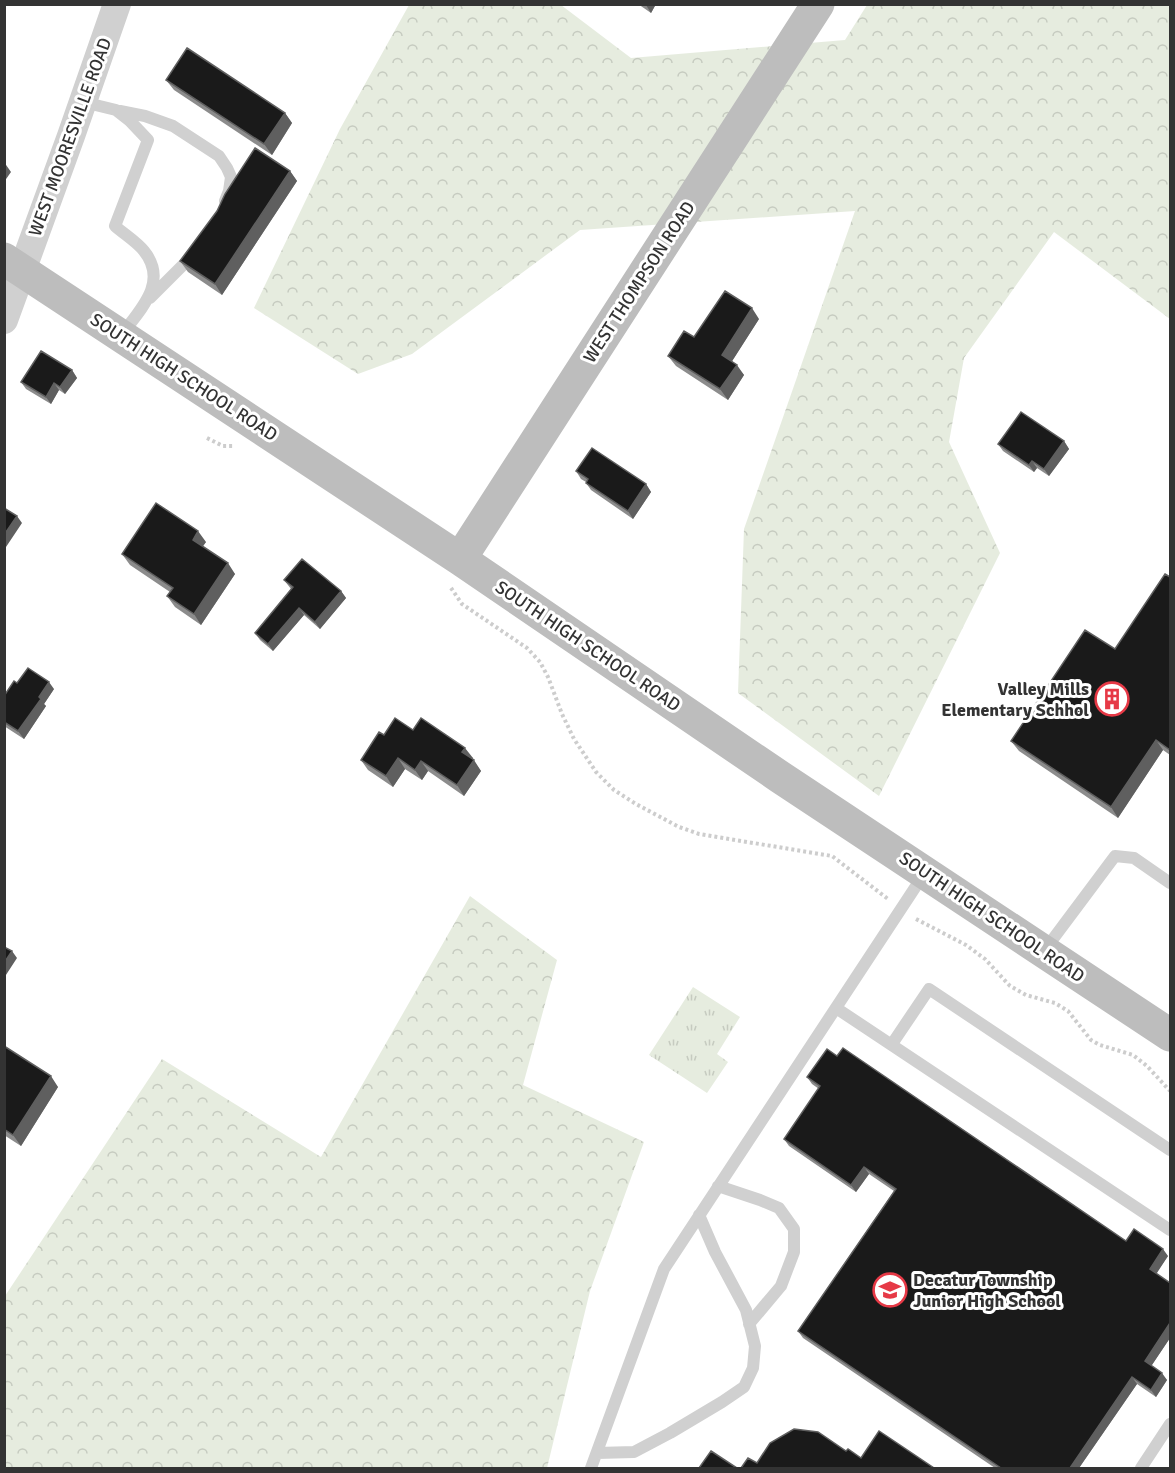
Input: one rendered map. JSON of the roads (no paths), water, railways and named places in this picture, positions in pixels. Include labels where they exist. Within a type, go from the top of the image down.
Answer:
[{"type":"main road","name":"WEST THOMPSON ROAD","points":[[453,571],[818,4]]},
{"type":"main road","name":"SOUTH HIGH SCHOOL ROAD","points":[[13,264],[121,335],[453,571],[780,777],[1170,1035]]},
{"type":"street","name":"WEST MOORESVILLE ROAD","points":[[13,264],[83,102],[117,4]]},
{"type":"street","points":[[4,320],[13,264]]},
{"type":"lane","points":[[83,102],[145,116],[173,126],[219,156],[231,177],[229,191],[222,208]]},
{"type":"lane","points":[[116,110],[148,140],[115,226],[143,249],[153,265],[153,285],[149,299]]},
{"type":"lane","points":[[121,335],[149,299],[184,264],[200,243]]},
{"type":"lane","points":[[1044,951],[1115,856],[1134,858],[1170,883]]},
{"type":"lane","points":[[591,1468],[664,1269],[925,873]]},
{"type":"lane","points":[[892,1044],[929,989],[1170,1150]]},
{"type":"lane","points":[[836,1008],[1170,1230]]},
{"type":"lane","points":[[718,1186],[779,1208],[794,1229],[794,1252],[781,1286],[749,1324]]},
{"type":"lane","points":[[597,1453],[634,1452],[687,1423],[744,1387],[753,1368],[755,1346],[746,1310],[715,1252],[699,1215]]},
{"type":"lane","points":[[1141,1468],[1170,1424]]},
{"type":"place","name":"Valley Mills Elementary Schhol","points":[[1112,699]]},
{"type":"place","name":"Decatur Township Junior High School","points":[[890,1290]]}]
